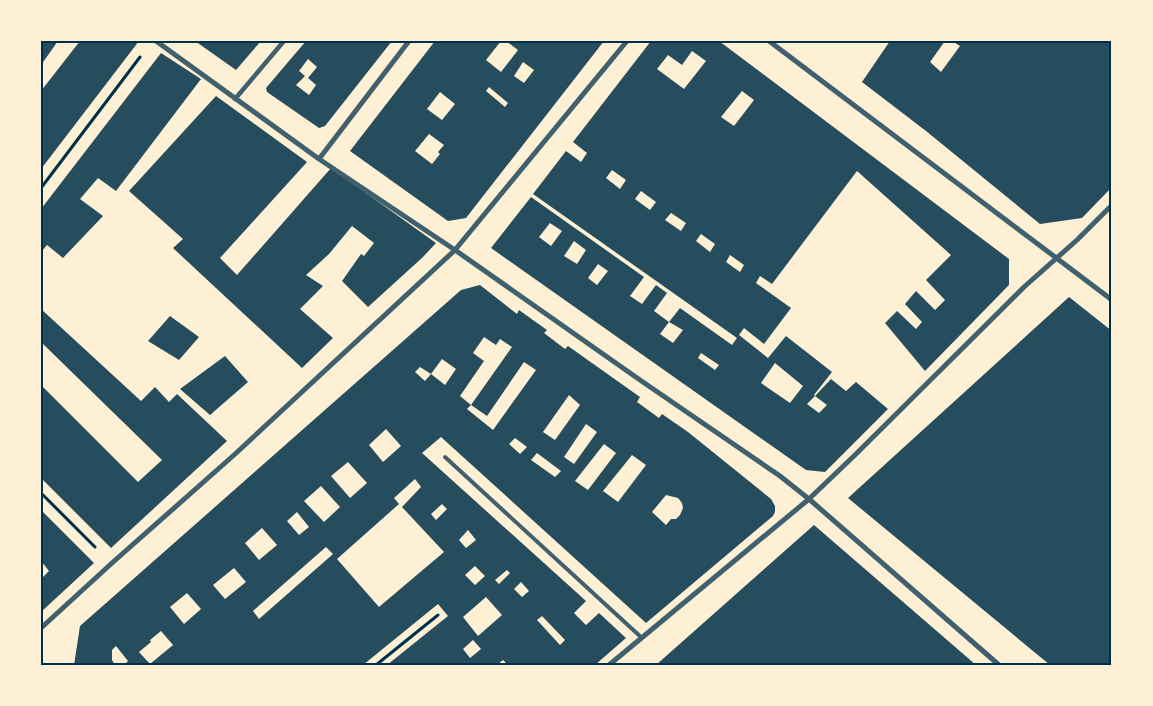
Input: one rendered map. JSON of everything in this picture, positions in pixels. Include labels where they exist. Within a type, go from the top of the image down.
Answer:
[{"type":"street","points":[[156,41],[319,159],[455,250],[780,476],[809,499],[999,665]]},
{"type":"street","points":[[235,99],[284,41]]},
{"type":"street","points":[[319,159],[409,41]]},
{"type":"street","points":[[41,628],[234,455],[455,250],[627,41]]},
{"type":"street","points":[[769,41],[1112,300]]},
{"type":"street","points":[[609,665],[809,499],[1024,287],[1077,240],[1112,205]]},
{"type":"lane","points":[[445,457],[642,638]]},
{"type":"path","points":[[41,188],[144,52]]},
{"type":"path","points":[[41,493],[112,563]]},
{"type":"path","points":[[376,665],[438,615]]},
{"type":"building","points":[[41,41],[58,41],[41,65]]},
{"type":"building","points":[[80,41],[139,41],[41,169],[41,91]]},
{"type":"building","points":[[195,41],[261,41],[236,70]]},
{"type":"building","points":[[306,41],[392,41],[325,126],[319,128],[267,92],[266,88]],"holes":[[[308,59],[317,67],[308,78],[316,85],[309,95],[296,85],[305,76],[299,71]]]},
{"type":"building","points":[[435,41],[501,41],[486,60],[501,72],[518,50],[506,41],[604,41],[466,218],[448,221],[350,151]],"holes":[[[523,62],[534,70],[524,83],[514,76]],[[489,87],[508,103],[505,107],[486,91]],[[440,92],[455,104],[442,120],[427,109]],[[429,134],[444,145],[432,164],[415,151]]]},
{"type":"building","points":[[651,41],[719,41],[1009,259],[1009,285],[925,371],[885,323],[897,311],[916,329],[922,322],[905,304],[916,291],[935,310],[945,300],[926,280],[951,255],[857,171],[772,284],[760,276],[756,283],[791,308],[764,344],[744,328],[739,335],[768,358],[786,336],[832,372],[815,396],[831,379],[846,391],[856,382],[888,409],[825,472],[806,470],[491,248],[531,197],[644,277],[630,296],[642,304],[656,285],[667,293],[654,311],[669,322],[680,308],[732,345],[737,338],[533,194],[566,151],[581,162],[587,153],[573,142]],"holes":[[[692,51],[706,61],[684,89],[657,69],[668,55],[682,65]],[[742,91],[754,100],[734,126],[721,117]],[[612,170],[626,180],[620,189],[606,178]],[[641,191],[656,202],[650,210],[635,199]],[[671,213],[686,223],[681,231],[665,220]],[[550,223],[562,231],[551,246],[539,237]],[[701,234],[715,244],[710,252],[696,241]],[[574,241],[586,250],[577,264],[564,256]],[[730,255],[744,265],[740,272],[726,262]],[[598,264],[608,271],[597,285],[588,278]],[[669,322],[683,330],[673,343],[660,334]],[[701,353],[719,365],[715,370],[698,358]],[[775,363],[803,386],[790,403],[761,383]],[[815,396],[827,405],[819,413],[807,404]]]},
{"type":"building","points":[[890,41],[945,41],[930,62],[941,72],[960,46],[952,41],[1112,41],[1112,187],[1082,218],[1040,224],[926,131],[862,82]]},
{"type":"building","points":[[161,53],[201,79],[116,191],[98,178],[80,199],[103,216],[63,258],[47,245],[41,252],[41,209]]},
{"type":"building","points":[[216,96],[307,162],[220,258],[237,275],[331,168],[436,243],[368,307],[342,281],[361,254],[364,256],[374,243],[352,226],[329,254],[306,275],[323,286],[300,309],[333,338],[302,368],[173,248],[183,239],[129,191]]},
{"type":"building","points":[[480,285],[517,314],[519,310],[547,330],[544,333],[565,349],[568,346],[640,397],[637,402],[659,418],[662,414],[688,432],[771,499],[775,506],[773,516],[646,623],[441,437],[422,453],[586,601],[574,613],[586,625],[599,613],[626,638],[595,665],[508,665],[503,660],[497,665],[387,665],[448,616],[438,604],[363,665],[124,665],[128,661],[116,646],[112,650],[112,660],[115,665],[74,665],[80,626],[461,290]],"holes":[[[484,337],[496,345],[500,339],[512,347],[471,405],[460,396],[484,361],[473,353]],[[442,359],[456,369],[445,385],[431,374]],[[524,362],[536,370],[493,430],[467,409],[471,405],[487,416]],[[420,367],[431,374],[425,381],[415,372]],[[569,395],[580,405],[555,440],[543,432]],[[586,424],[597,432],[574,464],[564,457]],[[386,429],[401,446],[383,462],[369,445]],[[515,438],[527,447],[520,454],[509,444]],[[604,444],[616,453],[588,490],[575,481]],[[537,453],[561,471],[555,477],[531,460]],[[632,455],[646,465],[618,502],[603,491]],[[348,462],[367,483],[350,498],[331,476]],[[415,479],[421,487],[402,507],[444,552],[379,607],[337,559],[399,504],[394,498]],[[321,486],[340,507],[324,522],[304,501]],[[666,495],[678,498],[682,503],[683,508],[676,519],[671,519],[666,525],[652,512]],[[442,504],[447,509],[436,520],[431,514]],[[297,512],[309,527],[299,535],[287,521]],[[262,528],[277,545],[259,560],[245,543]],[[468,530],[476,540],[466,548],[459,540]],[[326,547],[333,554],[259,619],[253,611]],[[475,566],[485,576],[475,585],[465,575]],[[234,568],[246,582],[225,599],[213,585]],[[507,570],[510,573],[499,584],[495,580]],[[521,582],[529,591],[522,597],[514,589]],[[187,593],[201,609],[184,624],[170,607]],[[486,597],[502,615],[478,636],[463,617]],[[542,616],[565,640],[560,645],[537,620]],[[161,631],[173,645],[150,664],[139,652]],[[473,640],[481,649],[470,658],[463,649]]]},
{"type":"building","points":[[1069,297],[1112,331],[1112,665],[1050,665],[848,498]]},
{"type":"building","points":[[41,309],[141,401],[155,387],[169,402],[177,394],[227,441],[111,548],[41,478],[41,385],[138,482],[162,460],[41,342]]},
{"type":"building","points":[[170,316],[199,337],[179,360],[148,341]]},
{"type":"building","points":[[225,356],[248,382],[210,415],[180,389]]},
{"type":"building","points":[[41,510],[94,563],[41,612],[41,579],[49,571],[41,561]]},
{"type":"building","points":[[814,525],[976,665],[656,665]]}]
